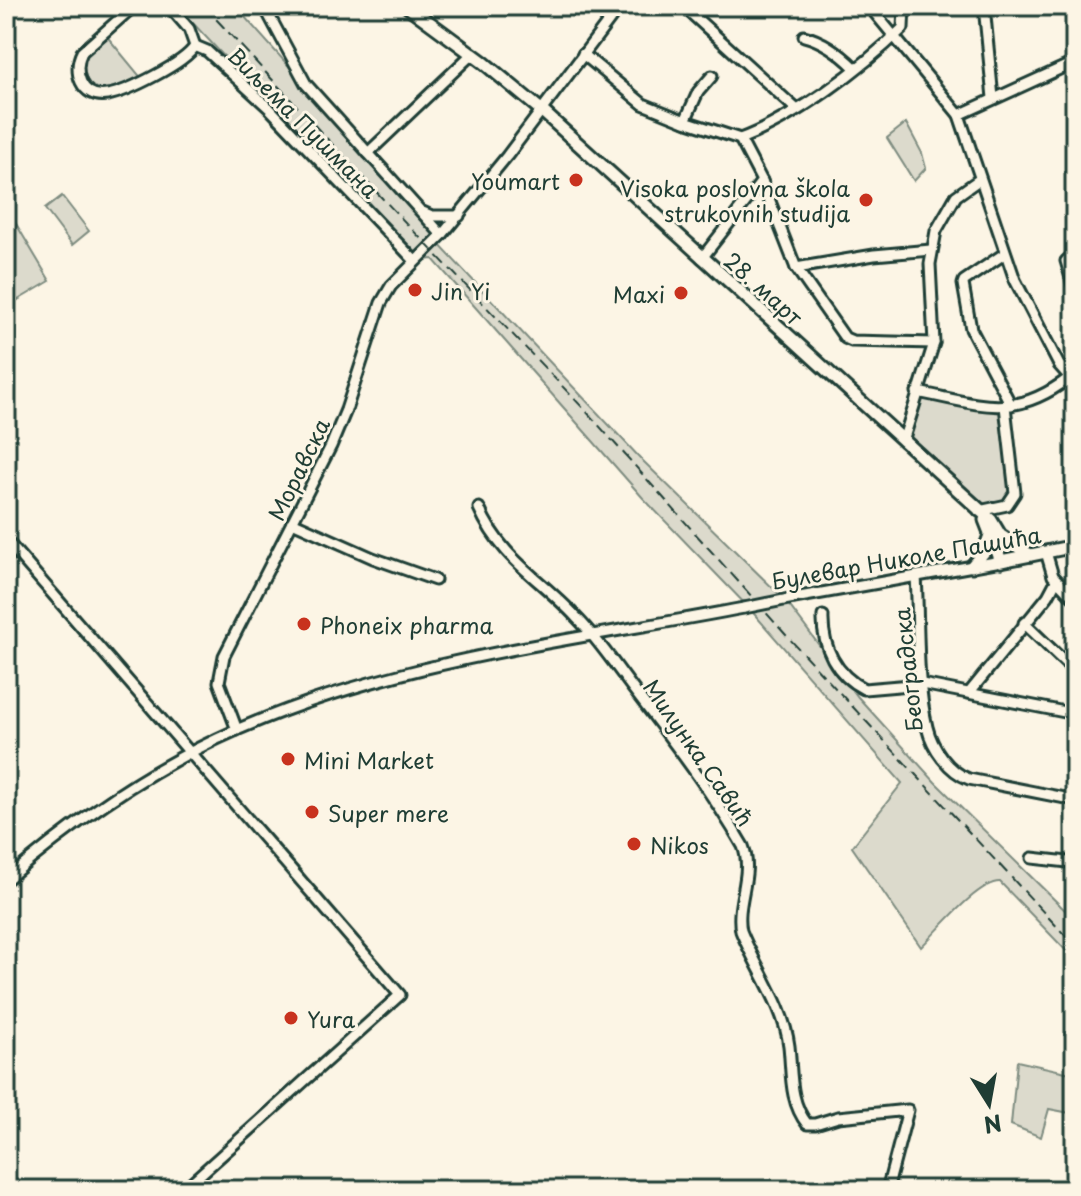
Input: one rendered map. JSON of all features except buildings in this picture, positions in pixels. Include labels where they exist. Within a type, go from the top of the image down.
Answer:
[{"type":"main road","name":"28. март","points":[[413,8],[541,110],[979,512],[995,534],[1001,561]]},
{"type":"main road","points":[[972,566],[995,534],[1030,555]]},
{"type":"main road","name":"Булевар Николе Пашића","points":[[1001,561],[1075,546]]},
{"type":"street","name":"Виљема Пушмана","points":[[134,6],[105,34],[87,45],[77,60],[78,79],[90,91],[107,95],[183,59],[195,46],[207,51],[269,108],[415,261]]},
{"type":"street","points":[[169,6],[189,29],[195,46]]},
{"type":"street","points":[[264,6],[306,84],[442,235]]},
{"type":"street","name":"Моравска","points":[[237,730],[222,697],[219,682],[224,656],[331,446],[381,303],[391,286],[459,216],[620,6]]},
{"type":"street","points":[[683,6],[796,109]]},
{"type":"street","points":[[869,6],[959,115],[1004,254],[1048,343],[1072,380],[1040,398],[1008,406],[917,392]]},
{"type":"street","points":[[740,139],[796,109],[894,37],[905,24],[904,6]]},
{"type":"street","points":[[984,6],[993,98]]},
{"type":"street","points":[[804,36],[833,49],[855,68]]},
{"type":"street","points":[[368,153],[472,54]]},
{"type":"street","points":[[583,54],[643,104],[740,139],[762,181],[796,268],[848,340],[934,343]]},
{"type":"street","points":[[959,115],[1075,62]]},
{"type":"street","points":[[685,121],[698,92],[712,76]]},
{"type":"street","points":[[903,441],[934,343],[931,250],[938,224],[950,203],[966,186],[980,179]]},
{"type":"street","points":[[702,258],[762,181]]},
{"type":"street","points":[[421,212],[432,216],[459,216]]},
{"type":"street","points":[[796,268],[874,255],[931,250]]},
{"type":"street","points":[[1075,253],[1066,261],[1075,292]]},
{"type":"street","points":[[979,512],[1007,505],[1015,493],[1008,406],[971,329],[963,284],[1004,254]]},
{"type":"street","name":"Милунка Савић","points":[[479,508],[509,557],[576,616],[593,636],[697,773],[743,846],[747,870],[739,922],[779,1012],[789,1045],[789,1075],[801,1117],[807,1124],[838,1117],[908,1110],[887,1190]]},
{"type":"street","points":[[292,522],[373,558],[435,580]]},
{"type":"street","points":[[6,540],[400,995],[183,1190]]},
{"type":"street","points":[[1046,552],[1056,581],[1075,599]]},
{"type":"street","name":"Булевар Николе Пашића","points":[[6,880],[100,807],[190,753],[237,730],[392,676],[1001,561]]},
{"type":"street","name":"Београдска","points":[[916,576],[922,684],[928,730],[946,762],[956,773],[978,781],[1075,800]]},
{"type":"street","points":[[969,693],[1048,596],[1056,581]]},
{"type":"street","points":[[823,616],[822,633],[827,651],[839,669],[864,689],[922,684],[1075,714]]},
{"type":"street","points":[[1024,623],[1075,672]]},
{"type":"street","points":[[1032,858],[1068,862],[1075,866]]},
{"type":"shaded area","points":[[177,6],[235,6],[440,235],[435,240],[641,459],[785,600],[858,697],[935,782],[1075,920],[1075,960],[1000,882],[981,889],[970,898],[921,947],[852,847],[902,783],[748,607],[643,498],[433,259],[415,261]]},
{"type":"shaded area","points":[[105,34],[143,80],[107,95],[81,85],[82,52]]},
{"type":"shaded area","points":[[906,123],[922,153],[926,168],[914,181],[887,138]]},
{"type":"shaded area","points":[[62,196],[89,231],[72,245],[45,209]]},
{"type":"shaded area","points":[[6,207],[50,281],[6,307]]},
{"type":"shaded area","points":[[917,392],[1005,406],[1012,501],[979,511],[903,441]]},
{"type":"shaded area","points":[[1017,1061],[1075,1074],[1075,1114],[1049,1109],[1041,1137],[1011,1125]]},
{"type":"railway","points":[[204,6],[585,410],[786,635],[1075,946]]},
{"type":"place","name":"Youmart","points":[[576,180]]},
{"type":"place","name":"Visoka poslovna škola strukovnih studija","points":[[866,200]]},
{"type":"place","name":"Jin Yi","points":[[415,290]]},
{"type":"place","name":"Maxi","points":[[681,293]]},
{"type":"place","name":"Phoneix pharma","points":[[304,624]]},
{"type":"place","name":"Mini Market","points":[[288,759]]},
{"type":"place","name":"Super mere","points":[[312,812]]},
{"type":"place","name":"Nikos","points":[[634,844]]},
{"type":"place","name":"Yura","points":[[291,1018]]}]
